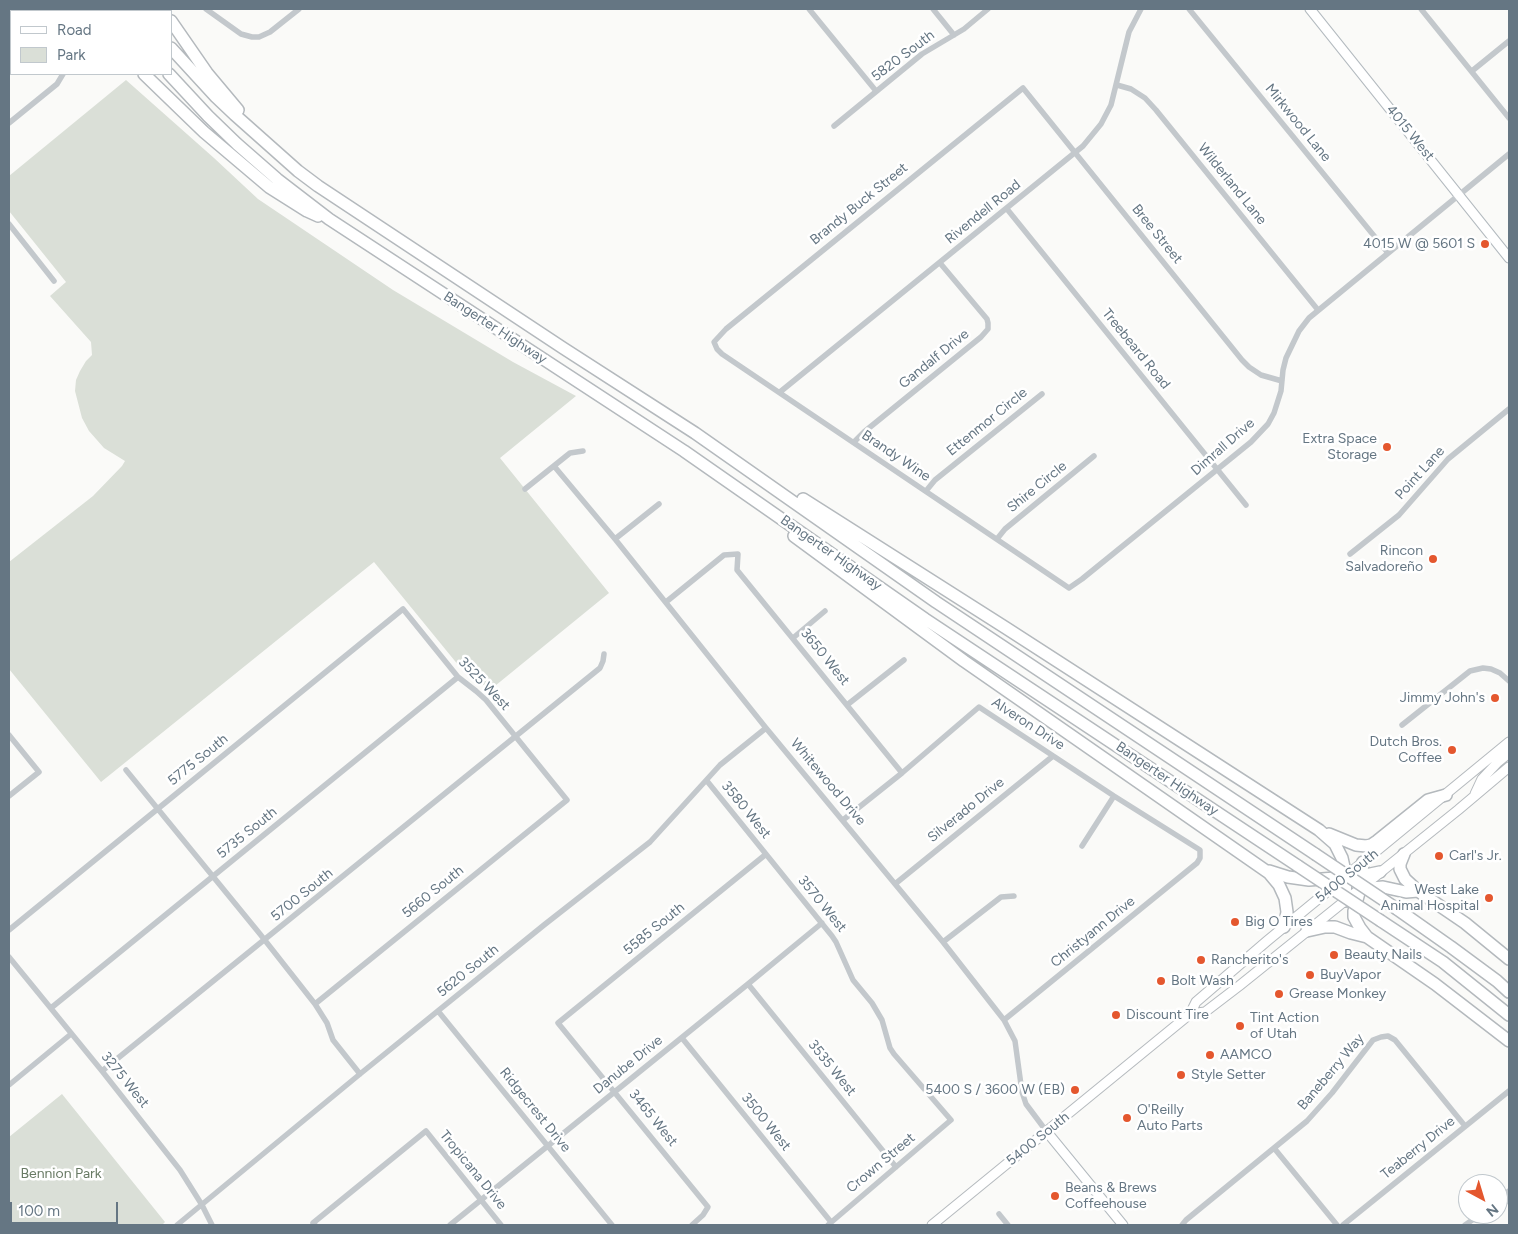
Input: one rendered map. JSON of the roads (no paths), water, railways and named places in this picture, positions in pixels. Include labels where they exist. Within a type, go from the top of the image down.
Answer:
[{"type":"highway","points":[[172,22],[207,73],[267,144]]},
{"type":"highway","name":"Bangerter Highway","points":[[172,49],[216,97],[267,144],[318,186],[554,343],[695,433],[936,602],[1397,909],[1498,981],[1509,992]]},
{"type":"highway","points":[[145,75],[204,132],[269,187],[307,212],[330,219]]},
{"type":"highway","name":"Bangerter Highway","points":[[169,75],[237,144],[282,183],[330,219],[684,451],[925,618],[1443,962],[1509,1015]]},
{"type":"highway","points":[[695,433],[727,450],[1319,830],[1335,844],[1342,858],[1346,876],[1345,901]]},
{"type":"highway","points":[[684,451],[897,613],[1018,700],[1263,869],[1274,879],[1285,898],[1284,927]]},
{"type":"highway","points":[[1319,830],[1357,845],[1371,845],[1428,800],[1446,795]]},
{"type":"highway","points":[[1404,854],[1400,864],[1401,873],[1405,879],[1418,891],[1465,924],[1509,959]]},
{"type":"highway","points":[[1363,862],[1354,917],[1367,937],[1449,994],[1509,1041]]},
{"type":"highway","points":[[1263,869],[1297,879],[1320,880],[1346,876],[1362,876],[1380,872]]},
{"type":"highway","points":[[1331,889],[1383,887],[1406,892],[1418,891]]},
{"type":"highway","points":[[1307,931],[1335,926],[1367,937]]},
{"type":"main road","name":"4015 West","points":[[1310,9],[1509,258]]},
{"type":"main road","name":"5400 South","points":[[932,1225],[1190,1014],[1196,1002],[1509,742]]},
{"type":"main road","points":[[1473,797],[1482,779],[1509,753]]},
{"type":"main road","name":"5400 South","points":[[1190,1014],[1205,1012],[1404,854],[1509,767]]},
{"type":"main road","points":[[1047,1132],[1123,1225]]},
{"type":"street","points":[[206,9],[241,34],[252,37],[259,37],[270,32],[299,9]]},
{"type":"street","points":[[809,9],[876,91]]},
{"type":"street","points":[[932,9],[954,35]]},
{"type":"street","name":"5820 South","points":[[834,126],[922,54],[954,35],[988,9]]},
{"type":"street","name":"Rivendell Road","points":[[780,392],[1076,154],[1102,124],[1111,105],[1129,32],[1141,9]]},
{"type":"street","name":"Mirkwood Lane","points":[[1189,9],[1388,253]]},
{"type":"street","points":[[1421,9],[1509,118]]},
{"type":"street","points":[[1472,71],[1509,41]]},
{"type":"street","points":[[9,123],[57,84],[63,75]]},
{"type":"street","name":"Wilderland Lane","points":[[1117,85],[1131,89],[1145,98],[1156,110],[1318,310]]},
{"type":"street","name":"Bree Street","points":[[1022,88],[1242,360],[1261,375],[1282,381]]},
{"type":"street","name":"Brandy Buck Street","points":[[714,342],[726,329],[1022,88]]},
{"type":"street","name":"Dimrall Drive","points":[[1069,588],[1251,442],[1268,424],[1278,402],[1282,391],[1283,370],[1290,347],[1299,331],[1318,310],[1509,154]]},
{"type":"street","name":"Treebeard Road","points":[[1007,209],[1246,504]]},
{"type":"street","points":[[9,224],[54,281]]},
{"type":"street","name":"Gandalf Drive","points":[[854,442],[988,330],[987,320],[940,263]]},
{"type":"street","name":"Brandy Wine","points":[[714,342],[722,354],[1069,588]]},
{"type":"street","name":"Ettenmor Circle","points":[[926,490],[935,480],[1042,394]]},
{"type":"street","name":"Point Lane","points":[[1350,554],[1399,515],[1448,459],[1509,409]]},
{"type":"street","points":[[525,488],[570,453],[583,451]]},
{"type":"street","name":"Shire Circle","points":[[997,538],[1005,529],[1094,456]]},
{"type":"street","name":"Whitewood Drive","points":[[554,466],[1004,1020],[1015,1040],[1022,1092],[1026,1104],[1047,1132]]},
{"type":"street","points":[[615,539],[659,504]]},
{"type":"street","name":"3650 West","points":[[666,602],[724,555],[738,554],[738,570],[902,773]]},
{"type":"street","name":"3525 West","points":[[403,609],[458,677],[486,700],[566,800]]},
{"type":"street","name":"5775 South","points":[[9,930],[403,609]]},
{"type":"street","points":[[793,638],[825,611]]},
{"type":"street","name":"5700 South","points":[[102,1071],[600,668],[604,654]]},
{"type":"street","points":[[846,705],[904,660]]},
{"type":"street","points":[[1402,725],[1470,671],[1483,668],[1490,669],[1500,673],[1509,681]]},
{"type":"street","name":"5735 South","points":[[51,1008],[458,677]]},
{"type":"street","name":"Alveron Drive","points":[[843,820],[979,708],[1195,846],[1200,850],[1200,858],[1197,863]]},
{"type":"street","name":"5620 South","points":[[177,1225],[544,925],[650,842],[720,765],[766,728]]},
{"type":"street","points":[[9,735],[39,772],[9,796]]},
{"type":"street","name":"Silverado Drive","points":[[895,884],[1052,756]]},
{"type":"street","points":[[126,770],[315,1004],[327,1023],[333,1040],[360,1074]]},
{"type":"street","name":"3580 West","points":[[706,781],[765,855]]},
{"type":"street","points":[[1082,846],[1114,796]]},
{"type":"street","name":"5660 South","points":[[315,1004],[566,800]]},
{"type":"street","name":"3570 West","points":[[765,855],[836,942],[853,980],[878,1011],[890,1048],[894,1054],[951,1120]]},
{"type":"street","name":"5585 South","points":[[558,1023],[765,855]]},
{"type":"street","name":"Christyann Drive","points":[[1004,1020],[1197,863]]},
{"type":"street","points":[[942,942],[1001,897],[1014,896]]},
{"type":"street","name":"Danube Drive","points":[[450,1225],[822,923]]},
{"type":"street","name":"3275 West","points":[[9,957],[180,1170],[212,1225]]},
{"type":"street","name":"3535 West","points":[[748,984],[896,1167]]},
{"type":"street","name":"Ridgecrest Drive","points":[[438,1011],[612,1225]]},
{"type":"street","name":"3465 West","points":[[558,1023],[708,1207],[703,1215],[692,1225]]},
{"type":"street","points":[[9,1085],[72,1034]]},
{"type":"street","name":"Baneberry Way","points":[[1274,1148],[1307,1120],[1332,1093],[1373,1040],[1388,1036],[1395,1040],[1465,1126]]},
{"type":"street","name":"3500 West","points":[[682,1038],[830,1224]]},
{"type":"street","name":"Teaberry Drive","points":[[1343,1225],[1509,1091]]},
{"type":"street","name":"Crown Street","points":[[830,1224],[951,1120]]},
{"type":"street","name":"Tropicana Drive","points":[[314,1224],[426,1131],[501,1225]]},
{"type":"street","points":[[1182,1225],[1274,1148],[1336,1225]]},
{"type":"street","points":[[999,1214],[1008,1225]]},
{"type":"place","name":"4015 W @ 5601 S","points":[[1485,244]]},
{"type":"place","name":"Extra Space Storage","points":[[1387,447]]},
{"type":"place","name":"Rincon Salvadoreño","points":[[1433,559]]},
{"type":"place","name":"Jimmy John's","points":[[1495,698]]},
{"type":"place","name":"Dutch Bros. Coffee","points":[[1452,750]]},
{"type":"place","name":"Carl's Jr.","points":[[1439,856]]},
{"type":"place","name":"West Lake Animal Hospital","points":[[1489,898]]},
{"type":"place","name":"Big O Tires","points":[[1235,922]]},
{"type":"place","name":"Beauty Nails","points":[[1334,955]]},
{"type":"place","name":"Rancherito's","points":[[1201,960]]},
{"type":"place","name":"BuyVapor","points":[[1310,975]]},
{"type":"place","name":"Bolt Wash","points":[[1161,981]]},
{"type":"place","name":"Grease Monkey","points":[[1279,994]]},
{"type":"place","name":"Discount Tire","points":[[1116,1015]]},
{"type":"place","name":"Tint Action of Utah","points":[[1240,1026]]},
{"type":"place","name":"AAMCO","points":[[1210,1055]]},
{"type":"place","name":"Style Setter","points":[[1181,1075]]},
{"type":"place","name":"5400 S / 3600 W (EB)","points":[[1075,1090]]},
{"type":"place","name":"O'Reilly Auto Parts","points":[[1127,1118]]},
{"type":"place","name":"Beans & Brews Coffeehouse","points":[[1055,1196]]},
{"type":"park label","name":"Bennion Park","points":[[61,1174]]}]
